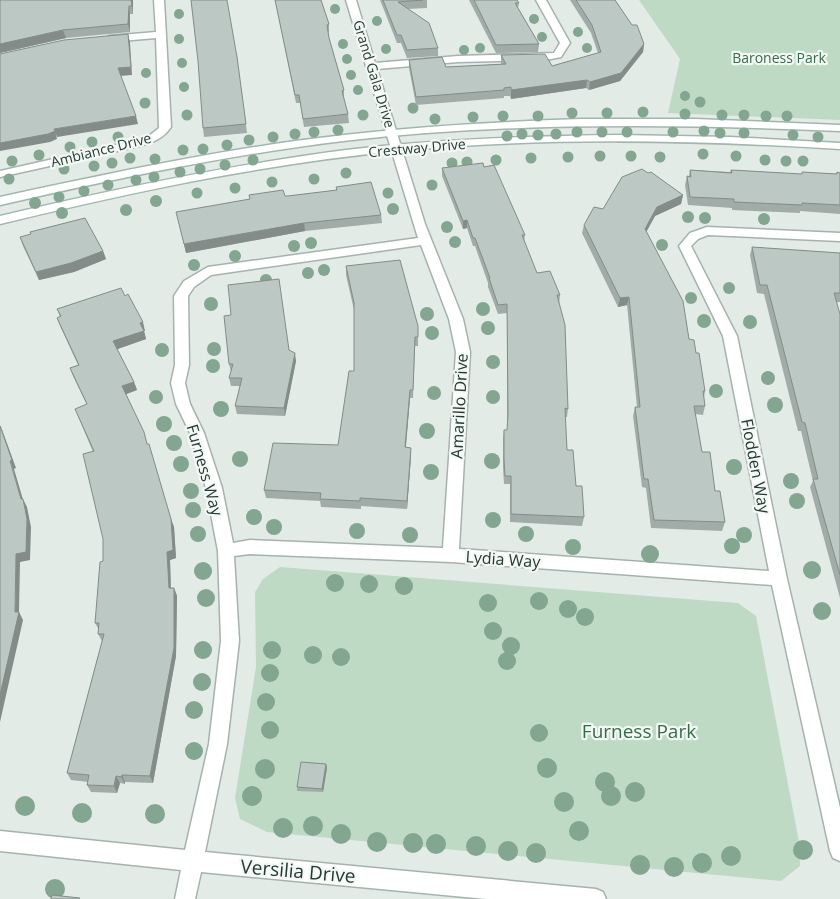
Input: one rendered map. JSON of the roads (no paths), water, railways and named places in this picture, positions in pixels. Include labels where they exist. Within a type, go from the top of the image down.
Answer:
[{"type":"street","name":"Ambiance Drive","points":[[0,174],[136,144],[153,139],[162,133],[166,127],[159,0]]},
{"type":"street","name":"Grand Gala Drive","points":[[350,0],[397,148]]},
{"type":"street","points":[[371,66],[458,59],[546,57],[557,55],[565,43],[541,0]]},
{"type":"street","points":[[99,40],[160,35]]},
{"type":"street","name":"Crestway Drive","points":[[0,202],[113,176],[236,153],[392,133],[505,125],[600,122],[695,122],[840,128]]},
{"type":"street","name":"Crestway Drive","points":[[0,220],[79,200],[261,165],[397,148],[503,141],[656,138],[840,146]]},
{"type":"street","name":"Amarillo Drive","points":[[397,148],[425,241],[456,319],[463,352],[451,555]]},
{"type":"street","name":"Flodden Way","points":[[840,238],[707,231],[696,234],[688,240],[685,246],[730,336],[779,579],[840,851]]},
{"type":"street","name":"Furness Way","points":[[185,899],[218,744],[230,641],[226,551],[214,488],[197,433],[183,404],[178,384],[182,365],[181,296],[189,284],[208,271],[425,241]]},
{"type":"street","name":"Lydia Way","points":[[226,551],[250,547],[451,555],[779,579]]},
{"type":"street","name":"Versilia Drive","points":[[0,841],[193,862],[596,899]]},
{"type":"park label","name":"Baroness Park","points":[[779,58]]},
{"type":"park label","name":"Furness Park","points":[[639,731]]}]
